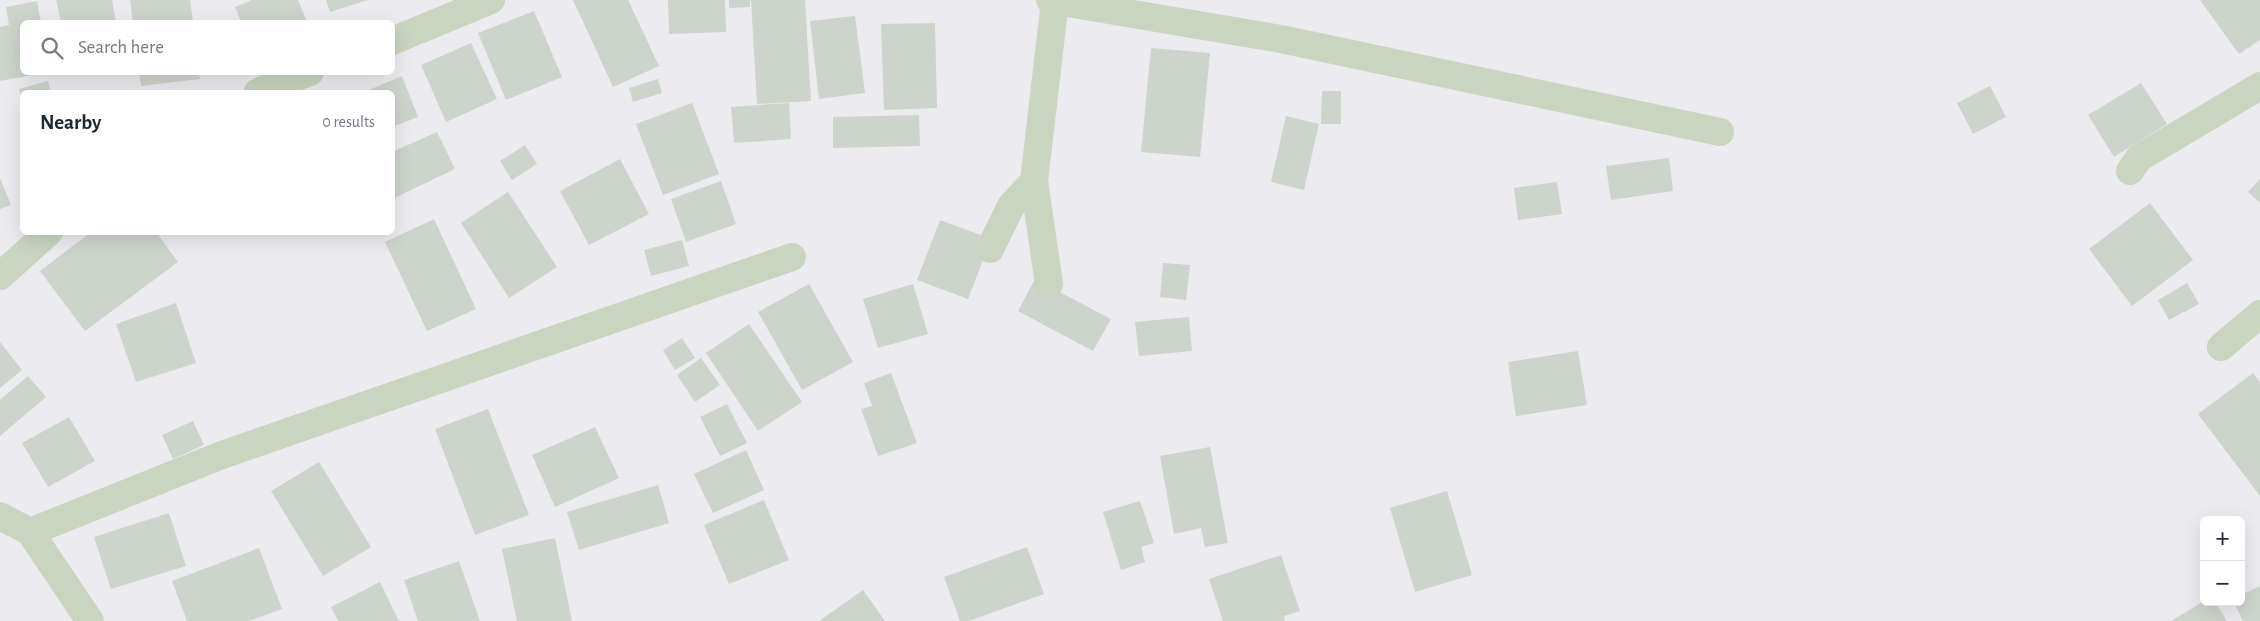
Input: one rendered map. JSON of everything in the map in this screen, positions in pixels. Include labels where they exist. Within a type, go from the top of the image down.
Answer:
[{"type":"street","points":[[395,39],[491,0]]},
{"type":"street","points":[[1049,284],[1034,181],[1053,0],[1281,40],[1720,132]]},
{"type":"street","points":[[263,90],[302,75]]},
{"type":"street","points":[[2130,171],[2139,158],[2260,86]]},
{"type":"street","points":[[990,250],[1011,206],[1034,181]]},
{"type":"street","points":[[0,276],[46,235]]},
{"type":"street","points":[[30,532],[222,455],[792,257]]},
{"type":"street","points":[[2221,347],[2260,314]]},
{"type":"street","points":[[0,516],[30,532],[90,621]]},
{"type":"building","points":[[56,0],[112,0],[116,20],[61,20]]},
{"type":"building","points":[[130,0],[190,0],[193,20],[133,20]]},
{"type":"building","points":[[252,0],[298,0],[306,20],[240,20],[235,7]]},
{"type":"building","points":[[326,0],[368,0],[330,12]]},
{"type":"building","points":[[573,0],[628,0],[659,66],[613,87]]},
{"type":"building","points":[[668,0],[725,0],[726,32],[669,34]]},
{"type":"building","points":[[729,0],[750,0],[750,7],[729,8]]},
{"type":"building","points":[[751,0],[805,0],[811,101],[757,104]]},
{"type":"building","points":[[2200,0],[2260,0],[2260,40],[2239,54]]},
{"type":"building","points":[[37,1],[41,20],[20,20],[20,75],[32,75],[0,81],[0,27],[9,25],[6,7]]},
{"type":"building","points":[[534,11],[562,77],[506,100],[478,33]]},
{"type":"building","points":[[855,16],[865,93],[819,99],[810,21]]},
{"type":"building","points":[[935,23],[937,108],[884,110],[881,24]]},
{"type":"building","points":[[471,43],[497,99],[446,122],[421,65]]},
{"type":"building","points":[[1151,48],[1210,53],[1200,157],[1141,152]]},
{"type":"building","points":[[139,75],[199,75],[200,79],[141,86]]},
{"type":"building","points":[[402,76],[418,117],[395,126],[395,90],[369,90]]},
{"type":"building","points":[[658,79],[662,93],[633,102],[629,88]]},
{"type":"building","points":[[48,81],[50,90],[20,90],[20,93],[19,89]]},
{"type":"building","points":[[2141,83],[2167,124],[2114,157],[2088,115]]},
{"type":"building","points":[[1990,86],[2006,117],[1973,134],[1957,103]]},
{"type":"building","points":[[1322,91],[1341,91],[1341,124],[1321,124]]},
{"type":"building","points":[[692,103],[719,174],[663,195],[636,124]]},
{"type":"building","points":[[789,103],[791,139],[734,143],[731,107]]},
{"type":"building","points":[[919,115],[920,146],[833,148],[833,117]]},
{"type":"building","points":[[1286,116],[1319,124],[1304,190],[1271,182]]},
{"type":"building","points":[[437,132],[455,169],[395,198],[395,151]]},
{"type":"building","points":[[525,145],[537,164],[512,180],[500,161]]},
{"type":"building","points":[[1669,158],[1673,191],[1611,200],[1606,166]]},
{"type":"building","points":[[620,159],[649,214],[589,245],[560,191]]},
{"type":"building","points":[[0,178],[11,205],[0,209]]},
{"type":"building","points":[[2260,179],[2260,203],[2248,192]]},
{"type":"building","points":[[721,181],[736,224],[686,242],[671,199]]},
{"type":"building","points":[[1557,182],[1562,214],[1518,220],[1514,188]]},
{"type":"building","points":[[508,192],[557,267],[509,298],[461,223]]},
{"type":"building","points":[[2150,203],[2193,260],[2132,306],[2089,249]]},
{"type":"building","points":[[434,219],[476,309],[427,331],[385,242]]},
{"type":"building","points":[[940,220],[991,239],[968,299],[917,280]]},
{"type":"building","points":[[87,235],[158,235],[178,262],[85,331],[40,271]]},
{"type":"building","points":[[682,240],[689,266],[651,276],[644,250]]},
{"type":"building","points":[[1163,263],[1190,265],[1186,300],[1160,297]]},
{"type":"building","points":[[1035,279],[1111,319],[1093,351],[1018,311]]},
{"type":"building","points":[[2187,283],[2199,304],[2169,320],[2158,300]]},
{"type":"building","points":[[809,284],[853,362],[802,390],[758,312]]},
{"type":"building","points":[[913,284],[928,334],[878,348],[863,299]]},
{"type":"building","points":[[176,303],[196,363],[136,382],[116,324]]},
{"type":"building","points":[[1189,317],[1192,351],[1139,356],[1135,322]]},
{"type":"building","points":[[749,324],[802,402],[758,431],[706,353]]},
{"type":"building","points":[[682,338],[695,358],[675,370],[663,350]]},
{"type":"building","points":[[0,342],[22,370],[0,388]]},
{"type":"building","points":[[1578,351],[1587,405],[1516,416],[1508,362]]},
{"type":"building","points":[[701,358],[720,385],[695,402],[677,375]]},
{"type":"building","points":[[891,373],[917,443],[878,456],[861,409],[872,406],[864,383]]},
{"type":"building","points":[[2253,373],[2260,382],[2260,496],[2198,414]]},
{"type":"building","points":[[28,376],[46,397],[0,436],[0,400]]},
{"type":"building","points":[[727,404],[747,443],[720,456],[700,417]]},
{"type":"building","points":[[488,409],[529,515],[475,535],[435,429]]},
{"type":"building","points":[[69,417],[95,461],[48,487],[22,443]]},
{"type":"building","points":[[193,421],[204,445],[173,459],[162,435]]},
{"type":"building","points":[[595,427],[619,478],[555,507],[532,455]]},
{"type":"building","points":[[1210,447],[1228,543],[1205,547],[1201,528],[1174,534],[1160,456]]},
{"type":"building","points":[[746,450],[764,490],[713,513],[694,474]]},
{"type":"building","points":[[319,462],[371,547],[323,576],[271,491]]},
{"type":"building","points":[[658,485],[669,523],[579,550],[567,512]]},
{"type":"building","points":[[1447,491],[1472,575],[1415,592],[1390,508]]},
{"type":"building","points":[[764,500],[789,560],[729,584],[704,525]]},
{"type":"building","points":[[1140,501],[1154,543],[1141,547],[1145,562],[1121,570],[1103,512]]},
{"type":"building","points":[[169,513],[186,566],[111,589],[94,537]]},
{"type":"building","points":[[555,538],[572,621],[517,621],[502,549]]},
{"type":"building","points":[[1027,547],[1044,594],[969,621],[960,621],[944,577]]},
{"type":"building","points":[[259,548],[282,609],[249,621],[187,621],[172,581]]},
{"type":"building","points":[[1281,555],[1300,611],[1284,616],[1285,621],[1223,621],[1209,579]]},
{"type":"building","points":[[459,561],[480,621],[418,621],[404,580]]},
{"type":"building","points":[[380,582],[399,621],[338,621],[331,607]]},
{"type":"building","points":[[2260,586],[2260,621],[2243,621],[2236,606],[2245,606],[2245,593]]},
{"type":"building","points":[[863,590],[885,621],[819,621]]},
{"type":"building","points":[[2200,603],[2200,606],[2218,606],[2227,621],[2171,621]]}]
